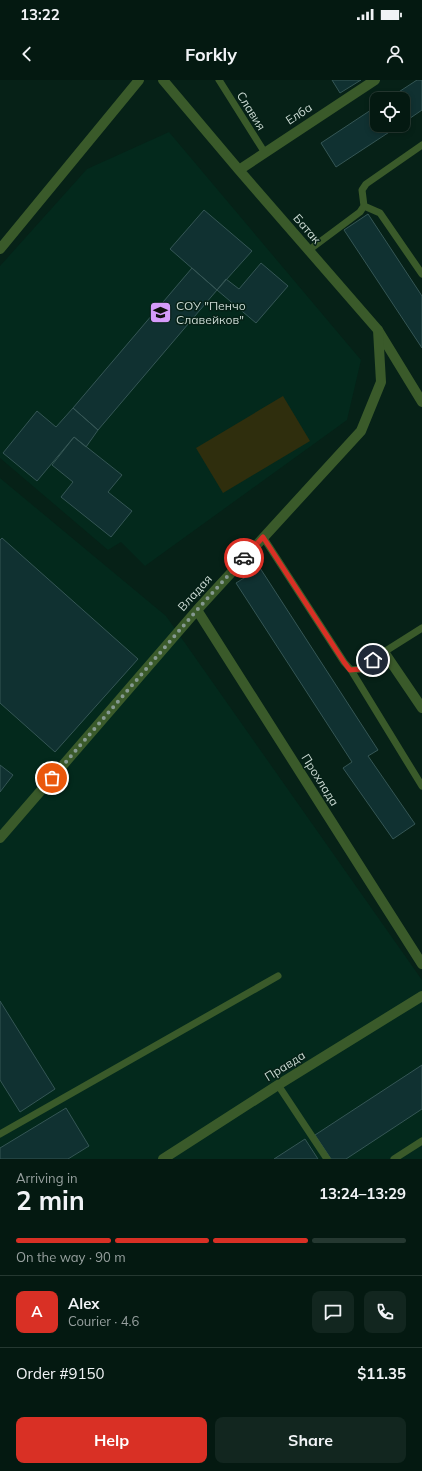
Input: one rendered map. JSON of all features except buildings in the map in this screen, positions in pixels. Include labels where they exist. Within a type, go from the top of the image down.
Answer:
[{"type":"street","points":[[2,243],[139,80]]},
{"type":"street","name":"Батак","points":[[162,80],[378,330],[422,402]]},
{"type":"street","name":"Елба","points":[[239,170],[375,80]]},
{"type":"street","name":"Владая","points":[[0,838],[197,610],[361,431],[381,382],[378,330]]},
{"type":"street","name":"Прохлада","points":[[197,610],[422,964]]},
{"type":"street","points":[[384,652],[422,708]]},
{"type":"street","name":"Правда","points":[[163,1159],[278,1085],[422,996]]},
{"type":"lane","name":"Славия","points":[[219,80],[265,153]]},
{"type":"lane","points":[[308,250],[360,212],[364,206],[362,190],[366,184],[422,145]]},
{"type":"lane","points":[[364,206],[380,213],[422,274]]},
{"type":"lane","points":[[263,537],[350,670],[422,786]]},
{"type":"lane","points":[[350,670],[361,669],[384,652],[422,628]]},
{"type":"lane","points":[[0,1134],[278,976]]},
{"type":"lane","points":[[278,1085],[327,1159]]},
{"type":"lane","points":[[394,1159],[422,1141]]},
{"type":"shaded area","name":"СОУ \"Пенчо Славейков\"","points":[[169,132],[361,360],[347,420],[145,566],[121,542],[108,550],[0,458],[0,266],[87,169]]},
{"type":"shaded area","points":[[283,396],[310,441],[223,493],[196,448]]},
{"type":"shaded area","points":[[0,478],[166,616],[422,980],[422,1159],[0,1159]]},
{"type":"way so far","points":[[52,778],[197,610],[244,558]]},
{"type":"place","name":"СОУ \"Пенчо Славейков\"","points":[[161,313]]},
{"type":"route","points":[[244,558],[263,537],[350,670],[361,669],[373,660]]}]
